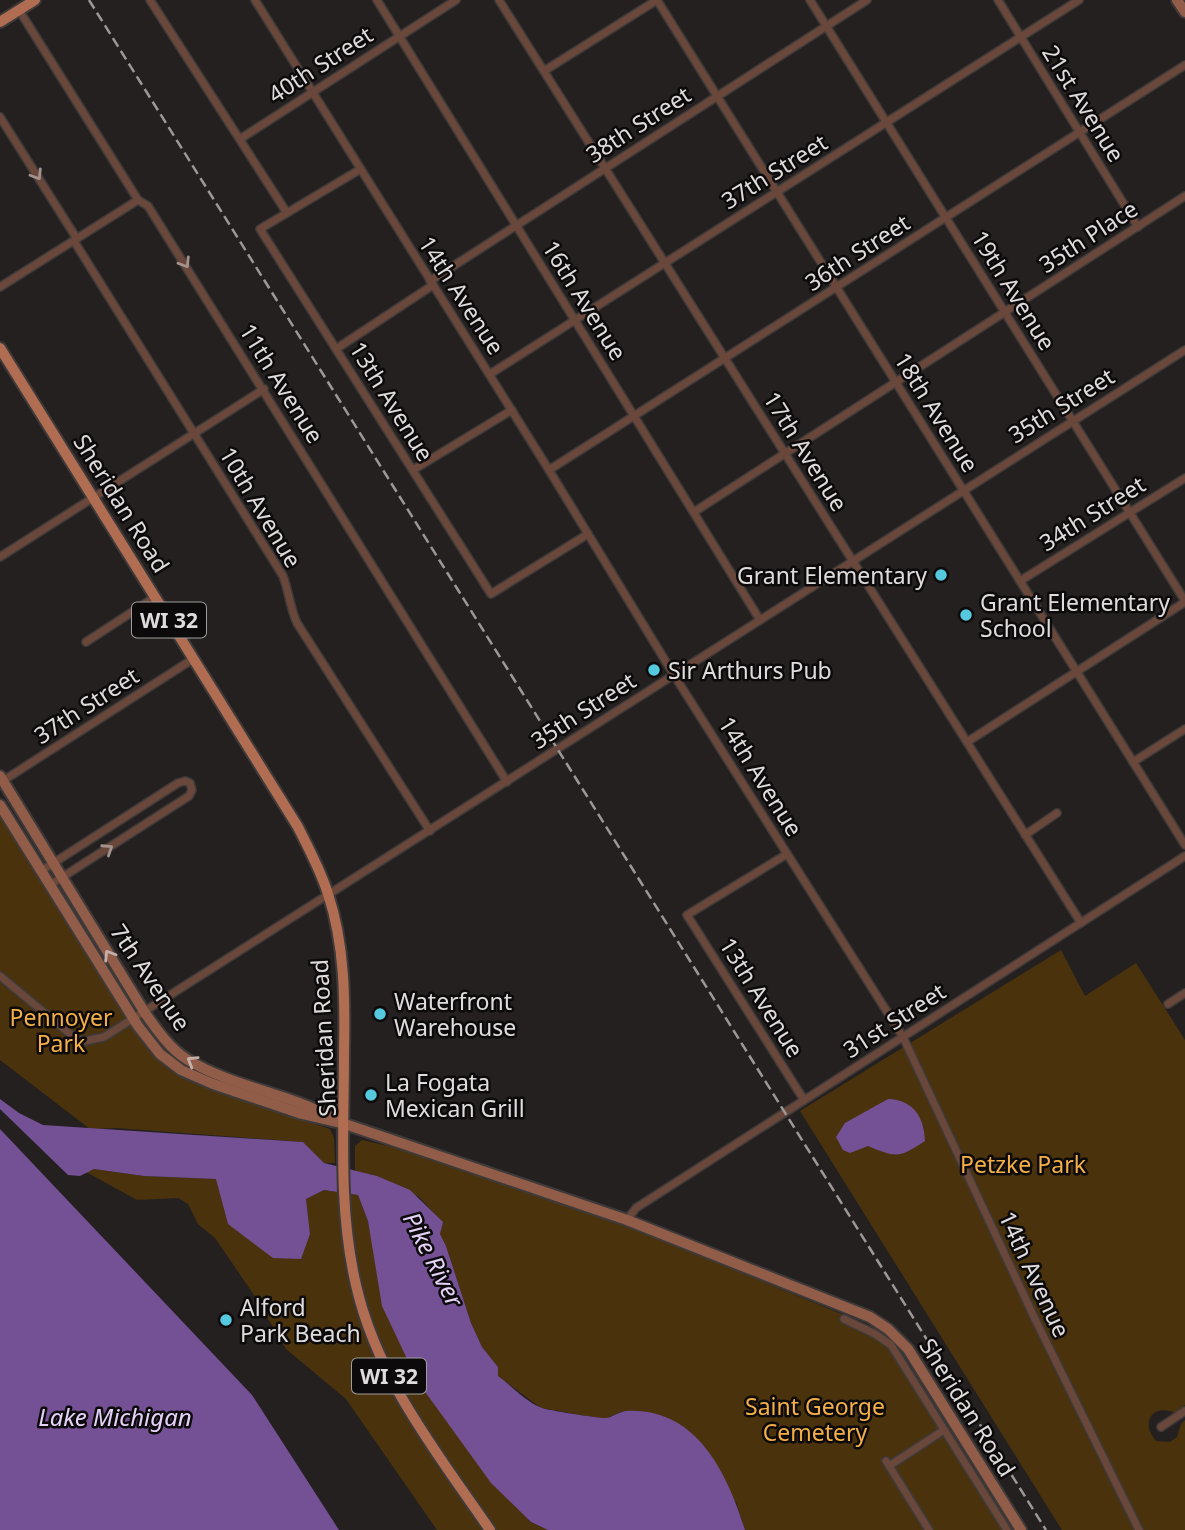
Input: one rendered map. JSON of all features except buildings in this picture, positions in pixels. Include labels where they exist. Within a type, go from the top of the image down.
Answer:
[{"type":"main road","points":[[0,22],[35,0]]},
{"type":"main road","name":"Sheridan Road","points":[[0,348],[298,827],[329,896],[341,953],[345,1003],[345,1124]]},
{"type":"main road","name":"WI 32","points":[[345,1124],[343,1199],[356,1286],[378,1355],[404,1404],[489,1530]]},
{"type":"street","points":[[150,0],[287,213],[359,170]]},
{"type":"street","name":"14th Avenue","points":[[255,0],[359,170],[512,410],[674,675],[903,1037],[1031,1310],[1139,1530]]},
{"type":"street","name":"16th Avenue","points":[[377,0],[760,620]]},
{"type":"street","name":"40th Street","points":[[240,139],[456,0]]},
{"type":"street","name":"17th Avenue","points":[[499,0],[1081,923]]},
{"type":"street","points":[[544,71],[657,0]]},
{"type":"street","name":"18th Avenue","points":[[657,0],[1185,845]]},
{"type":"street","name":"19th Avenue","points":[[810,0],[1185,602]]},
{"type":"street","name":"38th Street","points":[[336,349],[516,225],[867,0]]},
{"type":"street","name":"21st Avenue","points":[[998,0],[1138,227]]},
{"type":"street","name":"37th Street","points":[[489,374],[1079,0]]},
{"type":"street","points":[[1177,0],[1185,12]]},
{"type":"street","name":"11th Avenue","points":[[19,10],[138,200],[148,206],[264,388],[507,782]]},
{"type":"street","name":"36th Street","points":[[549,470],[1185,65]]},
{"type":"street","name":"10th Avenue","points":[[0,117],[283,576],[297,623],[430,831]]},
{"type":"street","name":"35th Place","points":[[694,512],[1185,196]]},
{"type":"street","points":[[0,286],[138,200]]},
{"type":"street","name":"13th Avenue","points":[[287,213],[260,229],[491,594],[588,534]]},
{"type":"street","name":"35th Street","points":[[0,976],[80,1040],[100,1039],[145,1013],[1185,350]]},
{"type":"street","points":[[1,552],[94,497],[264,388]]},
{"type":"street","points":[[413,470],[512,410]]},
{"type":"street","name":"34th Street","points":[[1020,581],[1185,478]]},
{"type":"street","points":[[86,642],[155,597]]},
{"type":"street","points":[[967,742],[1185,602]]},
{"type":"street","name":"37th Street","points":[[1,780],[193,659]]},
{"type":"street","points":[[1133,762],[1185,729]]},
{"type":"street","name":"7th Avenue","points":[[1,780],[163,1038],[186,1059],[216,1074],[312,1107],[345,1124]]},
{"type":"street","points":[[41,871],[178,783],[190,783],[192,790],[189,796],[50,886]]},
{"type":"street","name":"7th Avenue","points":[[0,805],[133,1019],[160,1054],[181,1070],[213,1084],[289,1110],[345,1124]]},
{"type":"street","points":[[1025,835],[1057,813]]},
{"type":"street","name":"13th Avenue","points":[[787,854],[687,915],[804,1100]]},
{"type":"street","name":"31st Street","points":[[627,1220],[636,1208],[1185,856]]},
{"type":"street","points":[[1168,1004],[1185,993]]},
{"type":"street","name":"Sheridan Road","points":[[345,1124],[627,1220],[860,1312],[888,1329],[908,1349],[1021,1530]]},
{"type":"street","points":[[844,1319],[891,1345],[1007,1530]]},
{"type":"street","points":[[1161,1427],[1185,1411]]},
{"type":"street","points":[[929,1530],[887,1463],[944,1430]]},
{"type":"green space","name":"Pennoyer Park","points":[[0,815],[140,1037],[167,1066],[204,1087],[330,1129],[334,1138],[335,1163],[324,1163],[303,1142],[116,1128],[90,1129],[0,1060]]},
{"type":"green space","name":"Petzke Park","points":[[1061,950],[1085,996],[1136,963],[1185,1040],[1185,1405],[1175,1413],[1155,1413],[1151,1416],[1149,1428],[1156,1441],[1170,1442],[1177,1437],[1185,1420],[1185,1530],[1062,1530],[800,1111]]},
{"type":"green space","name":"Saint George Cemetery","points":[[362,1140],[405,1150],[626,1225],[885,1332],[1013,1530],[745,1530],[736,1502],[623,1411],[604,1419],[541,1408],[498,1376],[498,1367],[482,1347],[440,1234],[442,1222],[419,1197],[377,1176],[355,1171],[355,1146]]},
{"type":"green space","points":[[94,1169],[144,1176],[217,1179],[228,1224],[310,1234],[306,1199],[324,1190],[358,1195],[368,1221],[373,1247],[530,1522],[548,1530],[437,1530],[346,1399],[286,1349],[254,1295],[215,1238],[198,1224],[188,1204],[178,1198],[137,1200],[86,1172]]},
{"type":"water","name":"Pike River","points":[[0,1099],[19,1113],[43,1125],[303,1142],[324,1163],[377,1176],[410,1190],[443,1222],[440,1234],[471,1323],[482,1347],[498,1367],[498,1376],[530,1402],[546,1409],[602,1418],[626,1411],[650,1413],[672,1420],[690,1432],[705,1447],[718,1466],[729,1486],[745,1530],[548,1530],[531,1522],[491,1483],[418,1382],[382,1306],[368,1221],[358,1195],[324,1190],[306,1199],[310,1234],[301,1259],[273,1258],[228,1224],[216,1179],[144,1176],[94,1169],[80,1176],[68,1175],[0,1109]]},
{"type":"water","points":[[888,1099],[904,1102],[916,1111],[925,1141],[898,1154],[885,1153],[868,1146],[850,1153],[843,1150],[836,1137],[845,1123]]},
{"type":"water","name":"Lake Michigan","points":[[0,1129],[252,1395],[339,1530],[0,1530]]},
{"type":"railway","points":[[89,0],[1046,1530]]},
{"type":"place","name":"Grant Elementary","points":[[941,575]]},
{"type":"place","name":"Grant Elementary School","points":[[966,615]]},
{"type":"place","name":"Sir Arthurs Pub","points":[[654,670]]},
{"type":"place","name":"Waterfront Warehouse","points":[[380,1014]]},
{"type":"place","name":"La Fogata Mexican Grill","points":[[371,1095]]},
{"type":"place","name":"Alford Park Beach","points":[[226,1320]]}]
